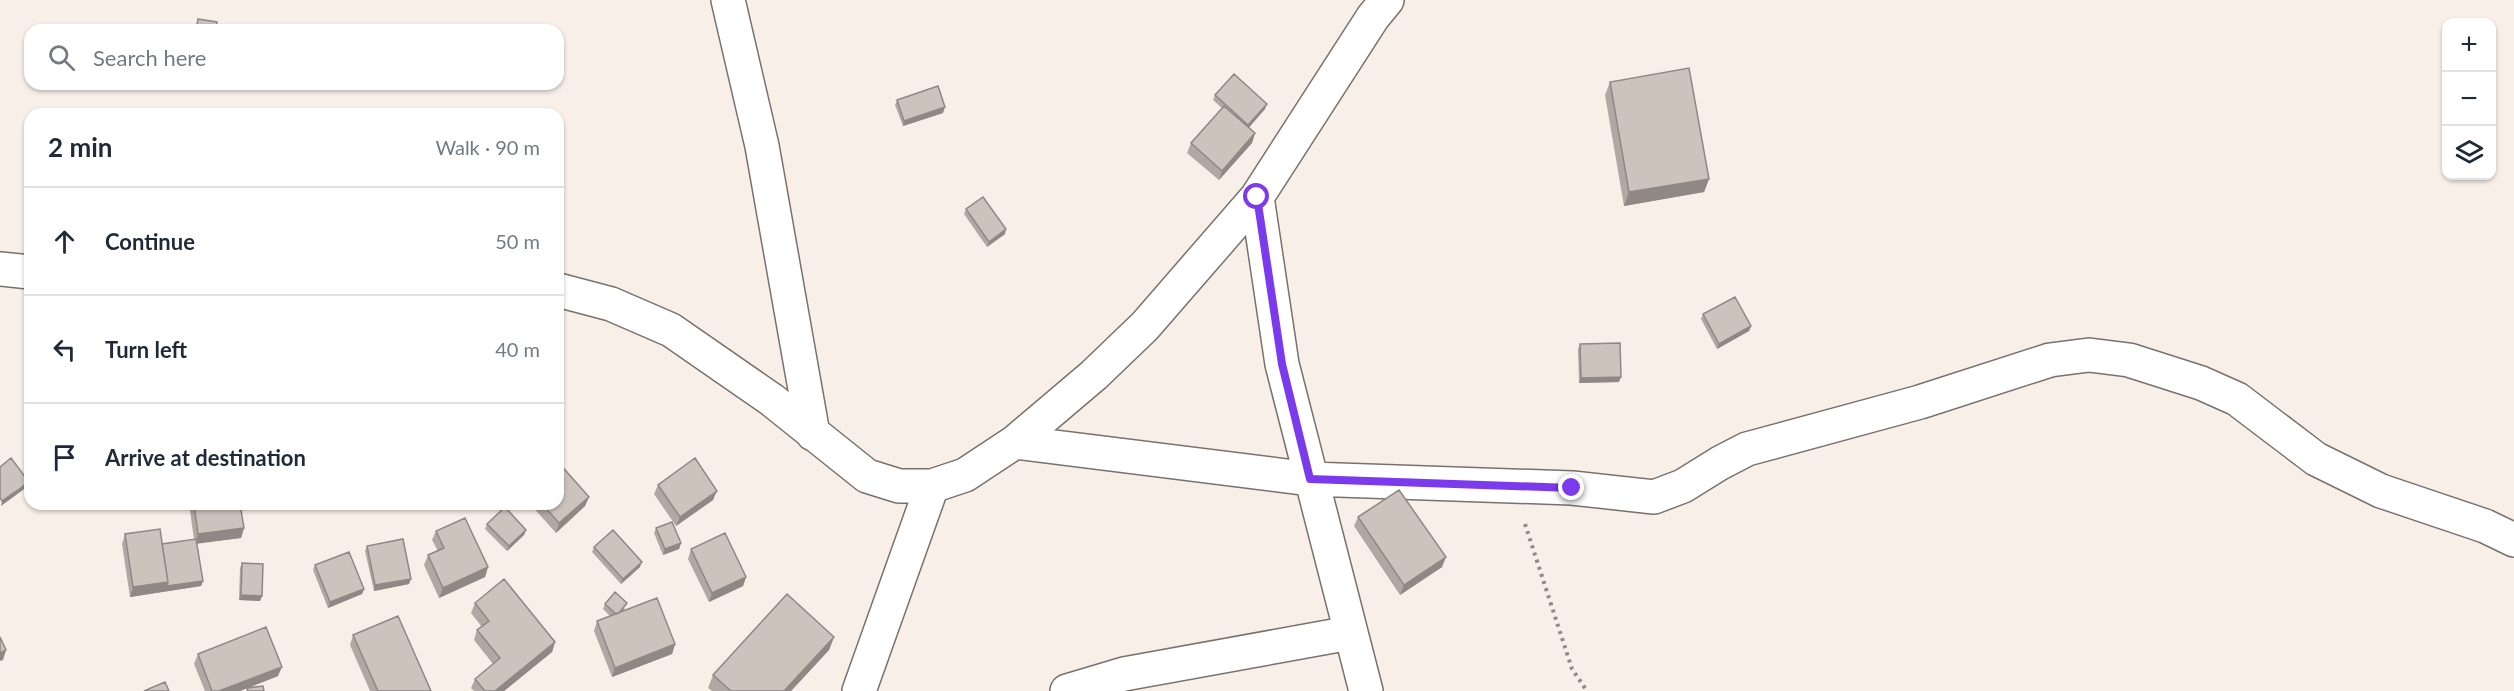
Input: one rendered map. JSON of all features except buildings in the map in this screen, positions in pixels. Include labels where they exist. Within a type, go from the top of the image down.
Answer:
[{"type":"street","points":[[728,0],[762,146],[813,434]]},
{"type":"street","points":[[564,292],[611,304],[671,330],[772,400],[867,476],[899,486],[932,486],[965,475],[1015,442],[1094,375],[1144,326],[1257,197],[1373,17],[1387,0]]},
{"type":"street","points":[[1257,197],[1282,364],[1366,691]]},
{"type":"street","points":[[0,268],[24,271]]},
{"type":"street","points":[[1015,442],[1310,479],[1572,488],[1654,497],[1683,486],[1747,449],[1920,402],[2050,360],[2089,354],[2129,360],[2201,383],[2237,399],[2326,463],[2381,491],[2485,526],[2514,540]]},
{"type":"street","points":[[859,691],[932,486]]},
{"type":"street","points":[[1067,691],[1124,674],[1350,633]]},
{"type":"path","points":[[1512,486],[1572,669],[1587,691]]},
{"type":"route","points":[[1257,197],[1282,364],[1310,479],[1572,488]]}]
